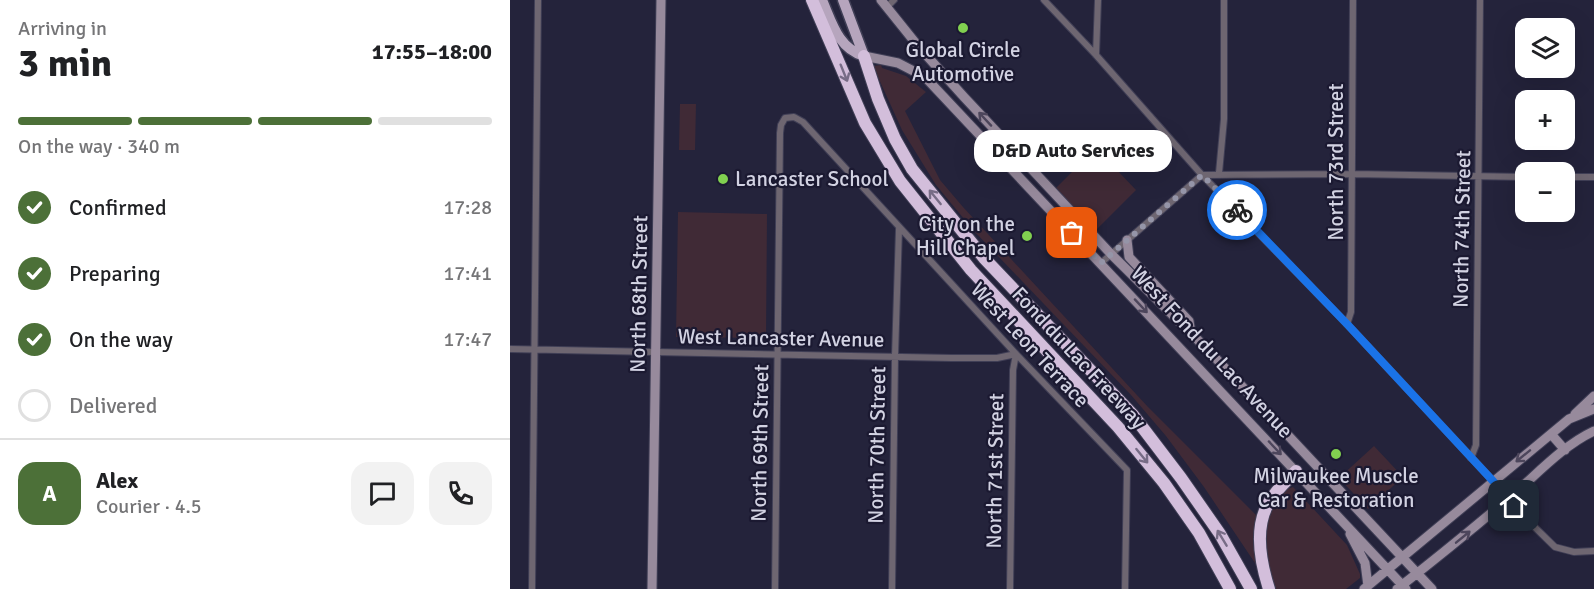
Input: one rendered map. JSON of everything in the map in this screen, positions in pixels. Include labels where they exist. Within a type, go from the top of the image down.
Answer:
[{"type":"highway","name":"Fond du Lac Freeway","points":[[812,0],[865,123],[900,181],[970,270],[1118,427],[1164,483],[1199,533],[1230,589]]},
{"type":"highway","name":"Fond du Lac Freeway","points":[[864,56],[878,99],[895,139],[912,169],[984,258],[1133,415],[1220,534],[1251,589]]},
{"type":"highway","points":[[1269,589],[1260,551],[1262,521],[1271,498],[1296,471]]},
{"type":"main road","points":[[822,0],[839,39],[852,51],[864,56]]},
{"type":"main road","points":[[843,0],[864,56]]},
{"type":"street","points":[[531,589],[538,0]]},
{"type":"street","name":"North 68th Street","points":[[652,589],[661,0]]},
{"type":"street","points":[[883,4],[894,0]]},
{"type":"street","points":[[1044,0],[1202,175],[1347,324],[1493,481],[1507,500],[1555,547],[1574,552],[1594,551]]},
{"type":"street","points":[[1096,55],[1098,0]]},
{"type":"street","points":[[1219,173],[1224,119],[1224,0]]},
{"type":"street","name":"North 73rd Street","points":[[1347,324],[1351,312],[1353,0]]},
{"type":"street","name":"North 74th Street","points":[[1471,458],[1476,445],[1480,0]]},
{"type":"street","name":"West Fond du Lac Avenue","points":[[883,4],[952,84],[1111,254],[1191,333],[1432,589]]},
{"type":"street","name":"West Fond du Lac Avenue","points":[[864,56],[898,63],[925,77],[1339,516],[1402,588]]},
{"type":"street","name":"West Leon Terrace","points":[[785,118],[794,117],[803,122],[899,229],[1127,470],[1125,589]]},
{"type":"street","name":"North 69th Street","points":[[775,589],[780,133],[785,118]]},
{"type":"street","points":[[1101,263],[1202,175],[1219,173],[1515,177]]},
{"type":"street","points":[[1575,177],[1594,177]]},
{"type":"street","name":"North 70th Street","points":[[892,589],[899,229]]},
{"type":"street","points":[[1127,240],[1129,257],[1189,321],[1191,333]]},
{"type":"street","name":"West Lancaster Avenue","points":[[510,349],[997,358],[1016,354]]},
{"type":"street","name":"North 71st Street","points":[[1010,589],[1013,370],[1016,354]]},
{"type":"street","points":[[1366,588],[1569,420],[1594,396]]},
{"type":"street","points":[[1569,420],[1594,409]]},
{"type":"street","points":[[1402,588],[1565,450],[1594,431]]},
{"type":"street","points":[[1551,434],[1565,450]]},
{"type":"street","points":[[1296,471],[1301,449]]},
{"type":"street","points":[[1339,516],[1365,563],[1366,588]]},
{"type":"shaded area","points":[[881,65],[882,68],[906,76],[926,92],[905,111],[940,180],[1148,407],[1259,518],[1257,566],[1204,487],[1166,436],[1131,395],[974,231],[936,185],[902,130],[873,66]]},
{"type":"shaded area","points":[[680,104],[696,104],[695,150],[679,150]]},
{"type":"shaded area","points":[[1096,148],[1136,190],[1095,231],[1056,188]]},
{"type":"shaded area","points":[[678,212],[767,214],[766,338],[676,337]]},
{"type":"shaded area","points":[[1374,446],[1403,477],[1368,509],[1339,478]]},
{"type":"shaded area","points":[[1293,487],[1347,545],[1360,578],[1346,589],[1276,589],[1265,548],[1267,517],[1272,504],[1281,494]]},
{"type":"way so far","points":[[1072,233],[1101,263],[1202,175],[1237,210]]},
{"type":"place","name":"Global Circle Automotive","points":[[963,28]]},
{"type":"place","name":"Lancaster School","points":[[723,179]]},
{"type":"place","name":"D&D Auto Services","points":[[1072,233]]},
{"type":"place","name":"City on the Hill Chapel","points":[[1027,236]]},
{"type":"place","name":"Milwaukee Muscle Car & Restoration","points":[[1336,454]]},
{"type":"route","points":[[1237,210],[1347,324],[1514,506]]}]
